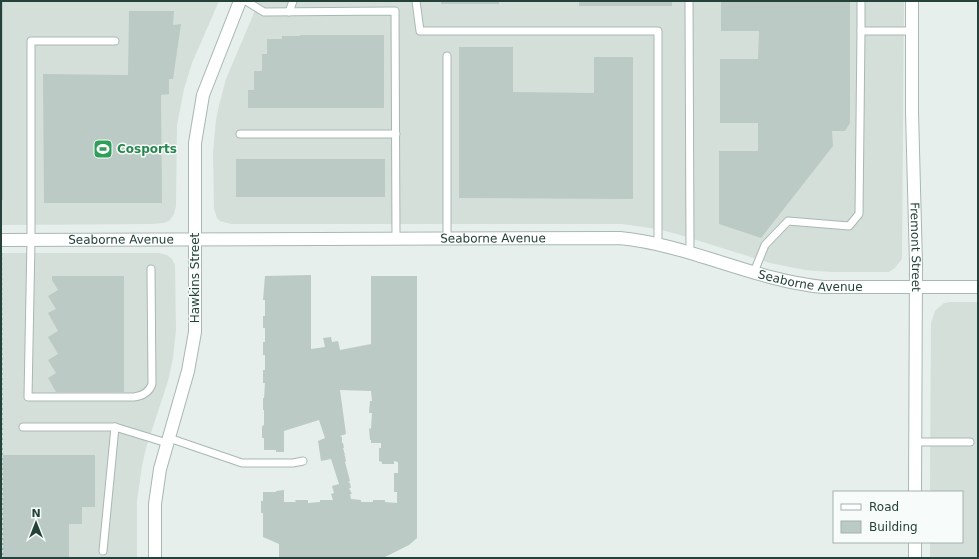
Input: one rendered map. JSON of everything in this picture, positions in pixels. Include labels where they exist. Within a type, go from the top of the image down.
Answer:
[{"type":"street","name":"Hawkins Street","points":[[156,558],[155,504],[160,469],[188,371],[195,332],[195,143],[203,94],[240,1]]},
{"type":"street","name":"Fremont Street","points":[[912,1],[912,112],[916,287],[915,491]]},
{"type":"street","name":"Seaborne Avenue","points":[[1,240],[601,238],[638,240],[658,244],[794,283],[823,287],[978,287]]},
{"type":"street","points":[[915,543],[915,558]]},
{"type":"lane","points":[[246,1],[264,12],[395,11],[396,239]]},
{"type":"lane","points":[[289,12],[293,1]]},
{"type":"lane","points":[[416,1],[420,31],[658,31],[658,244]]},
{"type":"lane","points":[[689,1],[690,253]]},
{"type":"lane","points":[[754,272],[765,245],[788,221],[849,226],[859,214],[861,1]]},
{"type":"lane","points":[[860,31],[912,31]]},
{"type":"lane","points":[[114,41],[31,41],[31,240],[28,397],[134,397],[140,396],[148,391],[152,384],[152,269]]},
{"type":"lane","points":[[447,56],[447,239]]},
{"type":"lane","points":[[240,134],[396,134]]},
{"type":"lane","points":[[23,428],[115,428],[168,441],[242,463],[293,463],[303,461]]},
{"type":"lane","points":[[103,551],[115,428]]},
{"type":"lane","points":[[915,442],[970,442]]},
{"type":"path","points":[[1,240],[2,558]]},
{"type":"shaded area","points":[[1,1],[219,1],[192,63],[184,89],[177,125],[176,206],[174,214],[169,221],[152,224],[1,225]]},
{"type":"shaded area","points":[[259,1],[904,1],[902,259],[895,268],[889,272],[831,272],[805,270],[770,263],[677,234],[657,229],[622,224],[231,224],[220,221],[217,218],[214,209],[213,152],[216,120],[226,79]]},
{"type":"shaded area","points":[[1,253],[159,253],[167,255],[172,259],[175,265],[176,330],[173,358],[168,381],[146,448],[142,466],[137,501],[137,558],[1,558]]},
{"type":"shaded area","points":[[978,302],[978,558],[930,558],[930,543],[963,543],[963,491],[930,491],[931,323],[935,311],[944,303]]},
{"type":"building","points":[[1,1],[3,1],[3,200],[1,200]]},
{"type":"building","points":[[441,1],[499,1],[499,4],[441,4]]},
{"type":"building","points":[[579,1],[672,1],[672,6],[579,6]]},
{"type":"building","points":[[721,1],[850,1],[850,123],[845,131],[832,131],[833,146],[761,238],[719,224],[719,151],[758,151],[758,123],[720,123],[720,59],[758,59],[759,31],[721,31]]},
{"type":"building","name":"Cosports","points":[[129,11],[174,11],[173,25],[181,24],[173,79],[169,79],[169,94],[161,95],[162,203],[44,203],[43,74],[128,75]]},
{"type":"building","points":[[384,35],[384,108],[248,108],[248,90],[254,90],[254,71],[262,71],[262,54],[267,54],[267,39],[282,39],[282,36]]},
{"type":"building","points":[[459,47],[513,47],[513,92],[594,93],[594,57],[633,57],[633,199],[459,198]]},
{"type":"building","points":[[236,159],[385,159],[385,197],[236,197]]},
{"type":"building","points":[[311,275],[311,349],[325,347],[323,338],[331,337],[332,342],[338,341],[340,350],[371,344],[371,276],[417,276],[417,538],[409,545],[383,558],[279,558],[279,544],[263,537],[263,513],[261,513],[261,501],[263,501],[263,492],[276,492],[284,490],[284,502],[308,500],[308,503],[320,502],[320,500],[333,500],[331,494],[334,493],[332,486],[339,484],[331,459],[321,461],[318,441],[325,438],[319,420],[284,431],[284,452],[264,450],[262,426],[264,425],[263,398],[265,383],[263,383],[263,370],[265,370],[263,342],[265,342],[265,328],[263,328],[263,316],[265,316],[265,300],[263,300],[265,276]],"holes":[[[340,390],[371,391],[372,401],[370,401],[369,413],[372,413],[371,429],[369,428],[370,440],[371,443],[381,443],[381,448],[379,448],[379,461],[382,462],[382,464],[394,464],[394,461],[398,462],[398,473],[394,473],[394,492],[397,492],[397,503],[385,502],[385,500],[361,502],[361,500],[351,499],[350,494],[352,494],[349,488],[351,488],[350,483],[348,482],[350,481],[345,462],[342,437],[340,436],[346,434]]]},
{"type":"building","points":[[52,276],[124,276],[124,392],[56,392],[48,378],[56,373],[48,360],[58,354],[48,337],[58,331],[48,313],[56,309],[48,296],[58,290],[52,280]]},
{"type":"building","points":[[3,455],[95,455],[95,507],[82,507],[82,524],[69,524],[69,558],[3,558]]},
{"type":"place","name":"Cosports","points":[[103,149]]}]
